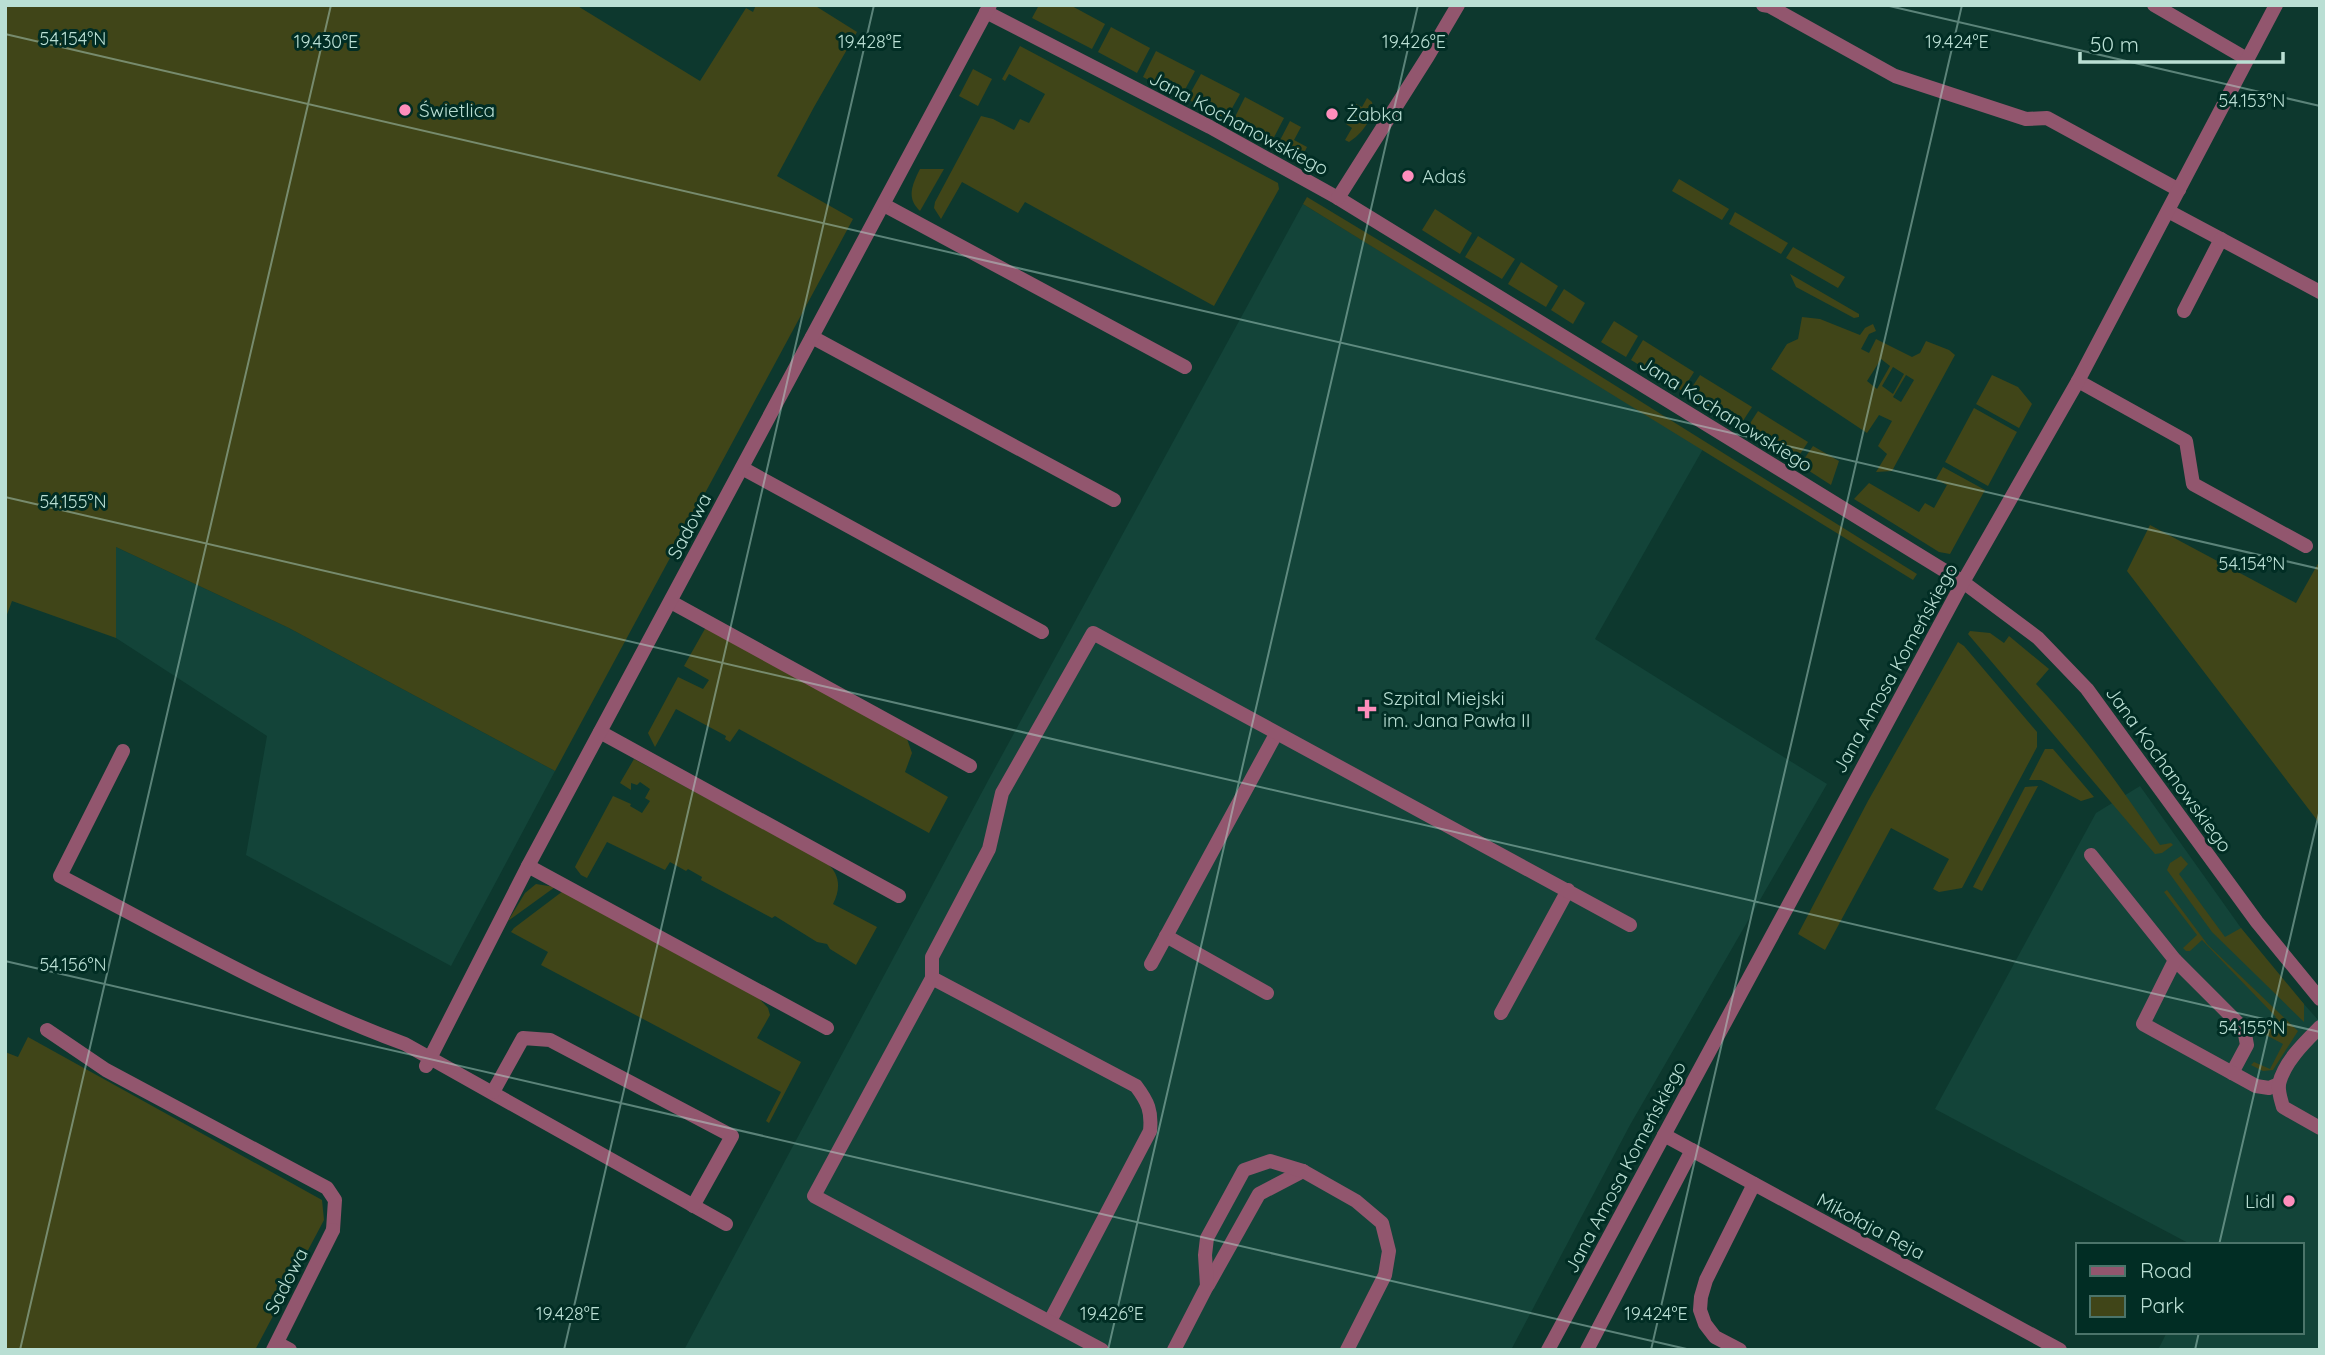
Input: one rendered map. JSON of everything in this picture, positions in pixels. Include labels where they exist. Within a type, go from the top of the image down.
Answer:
[{"type":"street","points":[[1338,198],[1429,56],[1458,5]]},
{"type":"street","points":[[1763,5],[1895,76],[2026,119],[2047,118],[2179,190]]},
{"type":"street","points":[[2154,5],[2247,59]]},
{"type":"street","name":"Jana Amosa Komeńskiego","points":[[1548,1350],[1963,582],[2078,381],[2276,5]]},
{"type":"street","name":"Jana Kochanowskiego","points":[[988,9],[1338,198],[1963,582],[2038,638],[2087,689],[2257,922],[2320,999]]},
{"type":"street","name":"Sadowa","points":[[427,1062],[528,866],[988,9]]},
{"type":"street","points":[[884,205],[1185,367]]},
{"type":"street","points":[[2168,211],[2320,292]]},
{"type":"street","points":[[2185,311],[2221,239]]},
{"type":"street","points":[[812,337],[1114,500]]},
{"type":"street","points":[[2078,381],[2186,440],[2193,484],[2306,546]]},
{"type":"street","points":[[741,468],[1042,632]]},
{"type":"street","points":[[671,601],[970,766]]},
{"type":"street","points":[[1102,1350],[814,1196],[932,978],[932,957],[989,849],[1002,793],[1093,633],[1630,925]]},
{"type":"street","points":[[600,732],[899,896]]},
{"type":"street","points":[[1151,964],[1276,734]]},
{"type":"street","points":[[123,751],[60,876],[285,993],[360,1028],[405,1044],[427,1062],[493,1092],[726,1224]]},
{"type":"street","points":[[2091,855],[2175,960],[2244,1029],[2247,1045],[2232,1073]]},
{"type":"street","points":[[528,866],[827,1028]]},
{"type":"street","points":[[1501,1013],[1568,890]]},
{"type":"street","points":[[1166,936],[1267,993]]},
{"type":"street","points":[[2175,960],[2143,1024],[2256,1086],[2269,1088],[2279,1084]]},
{"type":"street","points":[[932,978],[1136,1086],[1149,1103],[1150,1131],[1051,1321]]},
{"type":"street","points":[[2320,1027],[2293,1057],[2279,1084],[2283,1107],[2320,1128]]},
{"type":"street","name":"Sadowa","points":[[47,1030],[106,1070],[327,1188],[335,1200],[334,1230],[280,1347]]},
{"type":"street","points":[[493,1092],[523,1038],[550,1040],[732,1136],[693,1206]]},
{"type":"street","name":"Mikołaja Reja","points":[[1664,1135],[2060,1350]]},
{"type":"street","points":[[1587,1350],[1692,1150]]},
{"type":"street","points":[[1207,1286],[1207,1238],[1244,1170],[1270,1161],[1303,1171],[1356,1201],[1381,1223],[1389,1251],[1385,1276],[1347,1350]]},
{"type":"street","points":[[1174,1350],[1259,1194],[1303,1171]]},
{"type":"street","points":[[1740,1350],[1715,1337],[1705,1324],[1700,1310],[1701,1297],[1706,1280],[1754,1184]]},
{"type":"shaded area","name":"Szpital Miejski im. Jana Pawła II","points":[[1303,204],[1703,449],[1595,639],[1827,784],[1630,1125],[1511,1350],[684,1350],[989,779]]},
{"type":"shaded area","points":[[116,547],[289,628],[555,771],[451,966],[246,855],[267,736],[116,638]]},
{"type":"shaded area","points":[[2140,786],[2241,928],[2320,1022],[2320,1350],[2158,1350],[2166,1334],[2304,1334],[2304,1243],[2188,1243],[1935,1109],[2096,813]]},
{"type":"green space","points":[[5,5],[576,5],[700,81],[746,8],[753,12],[756,5],[814,5],[857,32],[777,176],[853,219],[555,771],[289,628],[116,547],[116,638],[12,601],[5,620]]},
{"type":"green space","points":[[1039,5],[1070,5],[1105,24],[1092,49],[1032,18]]},
{"type":"green space","points":[[1111,27],[1150,48],[1137,73],[1098,52]]},
{"type":"green space","points":[[1020,46],[1278,183],[1279,189],[1214,306],[1025,202],[1018,213],[962,182],[941,219],[934,208],[935,202],[981,116],[1014,130],[1020,119],[1029,123],[1045,94],[1009,74],[1005,81],[1002,79]]},
{"type":"green space","points":[[1156,51],[1195,71],[1181,97],[1143,77]]},
{"type":"green space","points":[[973,69],[992,79],[978,106],[959,96]]},
{"type":"green space","points":[[1201,74],[1240,94],[1226,119],[1187,99]]},
{"type":"green space","points":[[1245,97],[1284,118],[1271,143],[1232,123]]},
{"type":"green space","points":[[1367,98],[1373,107],[1370,119],[1363,130],[1349,142],[1345,140],[1352,128],[1346,124],[1356,104],[1362,107]]},
{"type":"green space","points":[[1290,121],[1301,127],[1294,140],[1307,147],[1301,159],[1277,146]]},
{"type":"green space","points":[[920,169],[944,169],[920,211],[912,196]]},
{"type":"green space","points":[[1679,179],[1729,209],[1722,220],[1672,191]]},
{"type":"green space","points":[[1307,197],[1491,308],[1917,574],[1913,580],[1303,204]]},
{"type":"green space","points":[[1435,209],[1472,233],[1460,254],[1422,230]]},
{"type":"green space","points":[[1735,212],[1788,243],[1781,254],[1729,224]]},
{"type":"green space","points":[[1478,236],[1515,259],[1502,279],[1465,257]]},
{"type":"green space","points":[[1793,247],[1845,277],[1838,288],[1786,258]]},
{"type":"green space","points":[[1521,262],[1558,286],[1546,307],[1508,284]]},
{"type":"green space","points":[[1790,274],[1859,314],[1859,317],[1854,318],[1796,287]]},
{"type":"green space","points":[[1564,289],[1585,303],[1573,324],[1551,310]]},
{"type":"green space","points":[[1802,317],[1820,319],[1860,335],[1865,328],[1873,324],[1876,331],[1869,334],[1861,349],[1869,353],[1876,339],[1912,357],[1920,353],[1926,341],[1955,355],[1892,471],[1876,472],[1887,454],[1878,446],[1892,421],[1879,415],[1867,433],[1771,369],[1787,344],[1798,339]],"holes":[[[1881,359],[1890,366],[1877,389],[1867,381]],[[1893,367],[1904,374],[1893,394],[1882,386]],[[1906,375],[1914,380],[1901,402],[1893,397]]]},
{"type":"green space","points":[[1614,321],[1638,336],[1626,357],[1601,342]]},
{"type":"green space","points":[[1643,340],[1694,372],[1682,391],[1631,360]]},
{"type":"green space","points":[[1700,375],[1752,407],[1739,427],[1687,395]]},
{"type":"green space","points":[[1992,375],[2018,387],[2032,404],[2019,428],[1976,404]]},
{"type":"green space","points":[[1974,408],[2017,432],[1988,486],[1945,462]]},
{"type":"green space","points":[[1758,411],[1808,442],[1795,462],[1745,431]]},
{"type":"green space","points":[[1813,446],[1839,461],[1831,485],[1800,465]]},
{"type":"green space","points":[[1943,467],[1985,490],[1950,554],[1939,552],[1854,499],[1869,483],[1919,512],[1925,503],[1934,508],[1947,485],[1936,479]]},
{"type":"green space","points":[[2150,525],[2296,603],[2320,560],[2320,824],[2127,571]]},
{"type":"green space","points":[[706,627],[907,739],[912,753],[905,772],[948,797],[929,833],[739,729],[730,742],[725,739],[726,736],[676,709],[655,747],[648,733],[678,677],[703,689],[709,680],[684,666]]},
{"type":"green space","points":[[1970,631],[1990,633],[2004,643],[2009,636],[2049,669],[2036,684],[2086,742],[2160,845],[2173,845],[2162,853],[2155,854],[1968,634]]},
{"type":"green space","points":[[1958,642],[2037,732],[2037,747],[1962,888],[1939,892],[1933,889],[1949,859],[1891,828],[1825,950],[1798,934],[1868,801]]},
{"type":"green space","points":[[2045,749],[2053,749],[2094,797],[2081,801],[2041,780],[2029,780]]},
{"type":"green space","points":[[634,759],[827,863],[835,872],[838,882],[833,904],[877,927],[856,965],[830,949],[827,944],[817,942],[775,916],[772,918],[701,880],[702,877],[688,869],[686,871],[670,862],[665,870],[607,842],[587,878],[581,875],[575,867],[613,796],[631,804],[630,806],[642,813],[650,801],[645,798],[650,789],[640,782],[637,785],[631,783],[631,790],[620,783]]},
{"type":"green space","points":[[2038,786],[1982,891],[1973,887],[2025,787]]},
{"type":"green space","points":[[2181,856],[2188,864],[2179,874],[2225,937],[2241,928],[2304,1004],[2304,1022],[2212,932],[2167,870],[2170,863]]},
{"type":"green space","points":[[536,884],[555,887],[508,921],[525,893]]},
{"type":"green space","points":[[2167,890],[2208,945],[2298,1031],[2273,1070],[2263,1071],[2251,1065],[2254,1062],[2270,1069],[2283,1044],[2266,1035],[2264,1031],[2276,1017],[2202,940],[2190,951],[2183,948],[2197,935],[2164,892]]},
{"type":"green space","points":[[563,891],[756,995],[768,1008],[770,1015],[757,1038],[801,1062],[769,1123],[766,1121],[781,1092],[541,965],[548,952],[511,932]]},
{"type":"green space","points":[[28,1037],[322,1200],[324,1220],[255,1350],[5,1350],[5,1052],[18,1057]]},
{"type":"place","name":"Świetlica","points":[[405,110]]},
{"type":"place","name":"Żabka","points":[[1332,114]]},
{"type":"place","name":"Adaś","points":[[1408,176]]},
{"type":"place","name":"Szpital Miejski im. Jana Pawła II","points":[[1367,709]]},
{"type":"place","name":"Lidl","points":[[2289,1201]]}]
